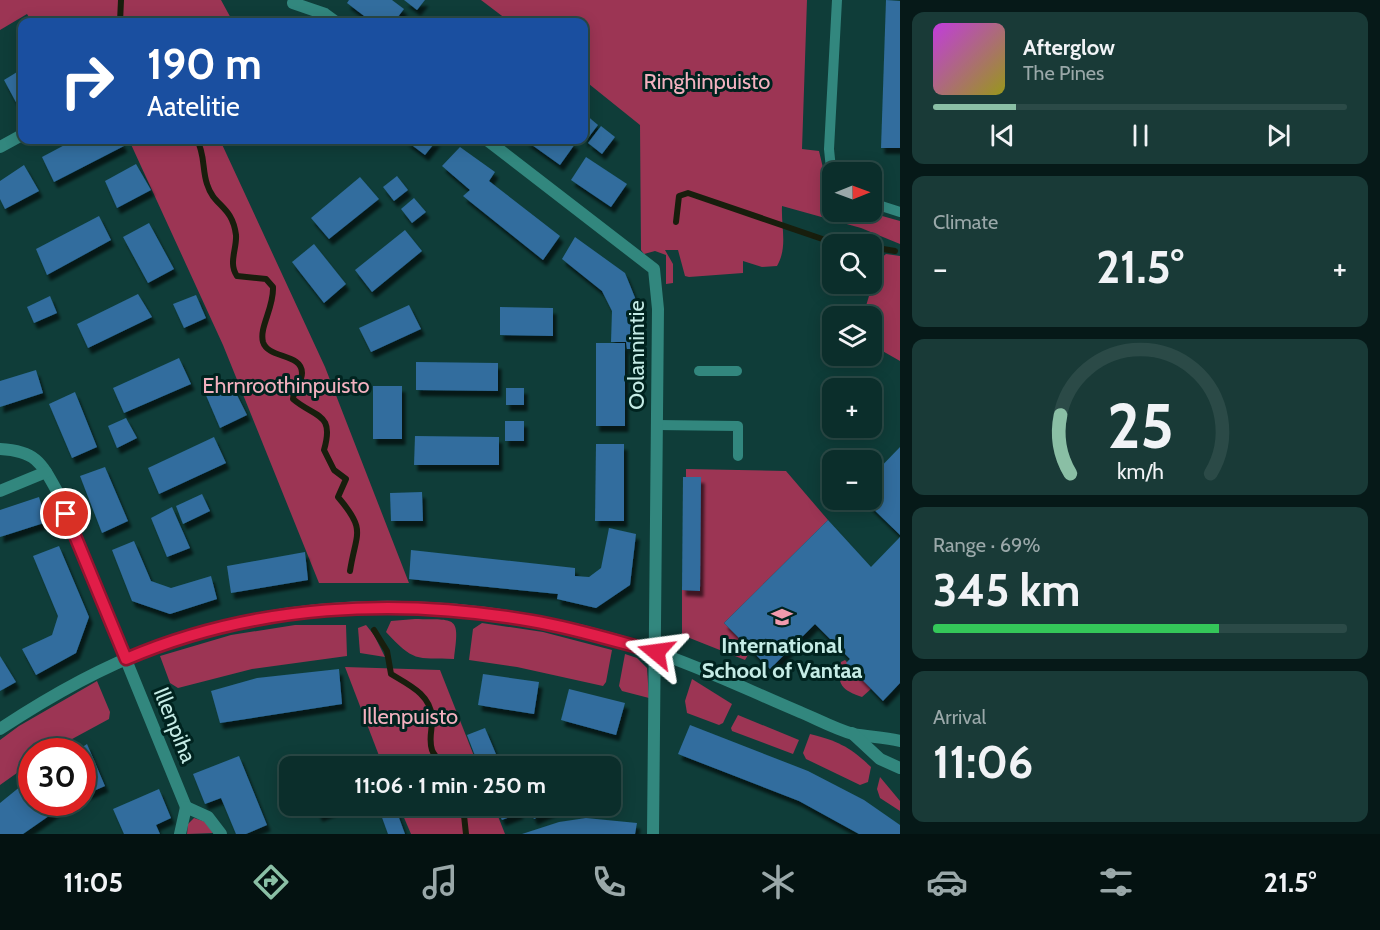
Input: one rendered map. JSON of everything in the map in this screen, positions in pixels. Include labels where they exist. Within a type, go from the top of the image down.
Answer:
[{"type":"street","points":[[293,3],[330,18]]},
{"type":"street","points":[[0,147],[18,137]]},
{"type":"street","name":"Oolannintie","points":[[492,144],[654,269],[658,309],[653,834]]},
{"type":"street","name":"Illenpiha","points":[[0,449],[23,450],[46,472],[58,493],[186,807]]},
{"type":"street","points":[[0,491],[46,472]]},
{"type":"street","points":[[0,729],[47,698],[152,648],[225,627],[293,614],[349,607],[411,607],[523,619],[656,652],[852,734],[900,741]]},
{"type":"street","points":[[852,734],[880,759],[900,768]]},
{"type":"street","points":[[180,834],[186,807],[208,817],[221,834]]},
{"type":"lane","points":[[830,162],[829,149],[837,0]]},
{"type":"lane","points":[[882,206],[900,212]]},
{"type":"lane","points":[[699,370],[737,371]]},
{"type":"lane","points":[[657,425],[738,426],[738,456]]},
{"type":"green space","points":[[0,0],[221,0],[231,18],[30,18],[27,14],[0,30]]},
{"type":"green space","name":"Ringhinpuisto","points":[[481,0],[807,0],[802,149],[819,151],[822,164],[822,217],[782,206],[783,244],[777,266],[762,267],[743,261],[743,273],[689,277],[685,276],[678,250],[665,250],[673,264],[673,283],[666,284],[666,255],[655,251],[644,254],[641,250],[640,125],[588,83],[588,18],[505,18]]},
{"type":"green space","name":"Ehrnroothinpuisto","points":[[131,144],[222,144],[325,367],[409,583],[319,583],[223,345]]},
{"type":"green space","name":"Ringhinpuisto","points":[[882,216],[900,221],[900,244],[882,237],[882,234],[839,222],[882,222]]},
{"type":"green space","points":[[886,254],[900,256],[900,361],[882,351],[882,306],[866,306],[870,294],[882,294],[882,257]]},
{"type":"green space","points":[[686,469],[786,471],[828,520],[724,623],[751,650],[745,660],[682,635],[682,590],[699,591],[700,477],[686,477]]},
{"type":"green space","points":[[440,619],[452,623],[456,634],[454,659],[431,659],[416,656],[403,649],[386,632],[391,621]]},
{"type":"green space","points":[[482,623],[543,632],[612,650],[606,682],[603,686],[517,667],[469,660],[473,629]]},
{"type":"green space","points":[[295,625],[346,625],[347,656],[252,669],[178,688],[170,683],[160,656],[231,635]]},
{"type":"green space","points":[[366,625],[385,657],[360,653],[358,628]]},
{"type":"green space","points":[[625,654],[637,658],[647,668],[649,698],[622,691],[619,686]]},
{"type":"green space","points":[[845,660],[871,689],[862,697],[842,686],[839,676],[841,662]]},
{"type":"green space","name":"Illenpuisto","points":[[345,667],[440,670],[474,756],[379,756]]},
{"type":"green space","points":[[692,679],[732,704],[723,723],[719,725],[687,713],[685,701]]},
{"type":"green space","points":[[97,681],[110,712],[109,719],[74,738],[18,738],[18,772],[0,785],[0,740],[19,726]]},
{"type":"green space","points":[[738,715],[799,740],[793,754],[732,731],[731,728]]},
{"type":"green space","points":[[810,734],[843,746],[863,760],[871,767],[868,782],[860,785],[806,759],[803,753]]},
{"type":"green space","points":[[880,777],[900,801],[900,811],[880,798],[877,789]]},
{"type":"green space","points":[[403,816],[498,816],[505,834],[411,834]]},
{"type":"green space","points":[[194,818],[206,822],[213,833],[187,834],[188,824]]},
{"type":"building","points":[[349,0],[392,0],[404,9],[397,18],[367,18],[347,3]]},
{"type":"building","points":[[404,0],[425,0],[417,10]]},
{"type":"building","points":[[886,0],[900,1],[900,148],[881,148]]},
{"type":"building","points":[[18,71],[18,106],[4,80]]},
{"type":"building","points":[[588,117],[598,125],[588,138]]},
{"type":"building","points":[[601,126],[615,137],[602,154],[588,143]]},
{"type":"building","points":[[66,144],[123,144],[124,146],[54,182],[42,157]]},
{"type":"building","points":[[410,144],[434,144],[425,155]]},
{"type":"building","points":[[531,144],[575,144],[560,165]]},
{"type":"building","points":[[460,147],[495,172],[489,181],[560,236],[543,260],[463,196],[470,190],[442,166]]},
{"type":"building","points":[[586,157],[627,184],[611,207],[571,180]]},
{"type":"building","points":[[136,164],[151,190],[117,208],[105,181]]},
{"type":"building","points":[[24,165],[39,191],[5,209],[0,199],[0,181]]},
{"type":"building","points":[[397,176],[408,190],[394,201],[383,187]]},
{"type":"building","points":[[360,177],[379,199],[329,239],[311,218]]},
{"type":"building","points":[[414,198],[426,212],[412,223],[401,209]]},
{"type":"building","points":[[99,216],[111,240],[47,275],[36,249]]},
{"type":"building","points":[[149,223],[174,269],[148,283],[123,237]]},
{"type":"building","points":[[405,230],[422,251],[372,292],[355,270]]},
{"type":"building","points":[[575,237],[625,273],[638,305],[637,349],[627,349],[626,342],[611,342],[612,311],[602,291],[562,259]]},
{"type":"building","points":[[314,244],[346,284],[324,303],[292,262]]},
{"type":"building","points":[[138,294],[152,317],[88,348],[77,324]]},
{"type":"building","points":[[196,295],[206,318],[184,328],[173,304]]},
{"type":"building","points":[[50,296],[57,313],[34,323],[27,307]]},
{"type":"building","points":[[409,305],[421,329],[371,352],[359,328]]},
{"type":"building","points":[[500,307],[553,308],[553,336],[500,335]]},
{"type":"building","points":[[596,343],[625,343],[625,426],[596,426]]},
{"type":"building","points":[[179,358],[191,384],[124,413],[113,388]]},
{"type":"building","points":[[416,362],[498,363],[498,391],[416,390]]},
{"type":"building","points":[[36,370],[43,393],[0,407],[0,381]]},
{"type":"building","points":[[229,379],[247,415],[220,428],[205,393]]},
{"type":"building","points":[[373,386],[402,386],[402,439],[373,439]]},
{"type":"building","points":[[506,388],[524,388],[524,405],[506,405]]},
{"type":"building","points":[[75,392],[97,447],[72,458],[49,404]]},
{"type":"building","points":[[126,418],[137,438],[117,448],[108,426]]},
{"type":"building","points":[[505,421],[524,421],[524,441],[505,441]]},
{"type":"building","points":[[415,436],[499,437],[499,465],[414,465]]},
{"type":"building","points":[[214,437],[226,463],[159,494],[148,468]]},
{"type":"building","points":[[596,444],[624,444],[624,521],[595,521]]},
{"type":"building","points":[[900,447],[900,535],[874,510],[882,510],[882,466]]},
{"type":"building","points":[[105,467],[128,521],[102,533],[80,476]]},
{"type":"building","points":[[683,477],[701,477],[700,591],[682,590]]},
{"type":"building","points":[[422,492],[423,521],[391,521],[390,493]]},
{"type":"building","points":[[202,494],[210,511],[183,524],[176,506]]},
{"type":"building","points":[[39,497],[47,522],[0,537],[0,510]]},
{"type":"building","points":[[172,507],[190,548],[167,557],[151,518]]},
{"type":"building","points":[[828,520],[871,567],[900,537],[900,683],[883,701],[846,663],[850,659],[815,624],[770,669],[724,623]]},
{"type":"building","points":[[609,528],[636,534],[630,585],[596,608],[557,599],[558,594],[409,579],[411,550],[575,568],[575,576],[589,577],[601,568]]},
{"type":"building","points":[[134,541],[151,581],[171,588],[211,576],[217,599],[170,614],[132,601],[112,550]]},
{"type":"building","points":[[59,546],[89,617],[76,653],[36,675],[22,649],[52,635],[58,616],[33,556]]},
{"type":"building","points":[[305,552],[308,580],[231,593],[227,566]]},
{"type":"building","points":[[0,656],[16,682],[0,691]]},
{"type":"building","points":[[339,669],[342,704],[220,723],[211,691],[257,678]]},
{"type":"building","points":[[483,674],[539,682],[534,714],[478,705]]},
{"type":"building","points":[[569,689],[625,703],[616,735],[561,720]]},
{"type":"building","points":[[690,725],[808,771],[864,800],[900,825],[900,834],[859,834],[799,801],[678,754]]},
{"type":"building","points":[[485,728],[497,756],[475,756],[467,735]]},
{"type":"building","points":[[239,756],[267,825],[246,834],[236,834],[221,798],[205,804],[193,774]]},
{"type":"building","points":[[96,765],[105,786],[96,790]]},
{"type":"building","points":[[18,788],[18,816],[49,816],[23,834],[0,834],[0,803]]},
{"type":"building","points":[[159,789],[171,818],[156,825],[160,834],[124,834],[113,809]]},
{"type":"building","points":[[381,816],[398,816],[405,834],[388,834]]},
{"type":"building","points":[[500,816],[512,816],[502,820]]},
{"type":"building","points":[[586,818],[637,823],[635,834],[522,834],[559,822]]},
{"type":"waterway","points":[[120,18],[121,0]]},
{"type":"waterway","points":[[198,144],[210,192],[227,212],[234,225],[236,235],[234,271],[237,276],[266,279],[273,287],[273,295],[263,330],[263,342],[271,351],[297,362],[301,367],[302,376],[293,399],[325,422],[327,438],[324,450],[334,470],[346,479],[338,497],[353,517],[356,525],[357,532],[350,571]]},
{"type":"waterway","points":[[676,222],[679,196],[688,193],[822,239]]},
{"type":"waterway","points":[[882,250],[895,251]]},
{"type":"waterway","points":[[374,630],[387,651],[391,674],[418,691],[427,702],[432,717],[430,741],[436,756]]},
{"type":"waterway","points":[[464,816],[466,834]]},
{"type":"place","name":"International School of Vantaa","points":[[782,617]]},
{"type":"route","points":[[66,514],[126,659],[152,648],[225,627],[293,614],[349,607],[411,607],[468,611],[572,629],[656,652]]}]
